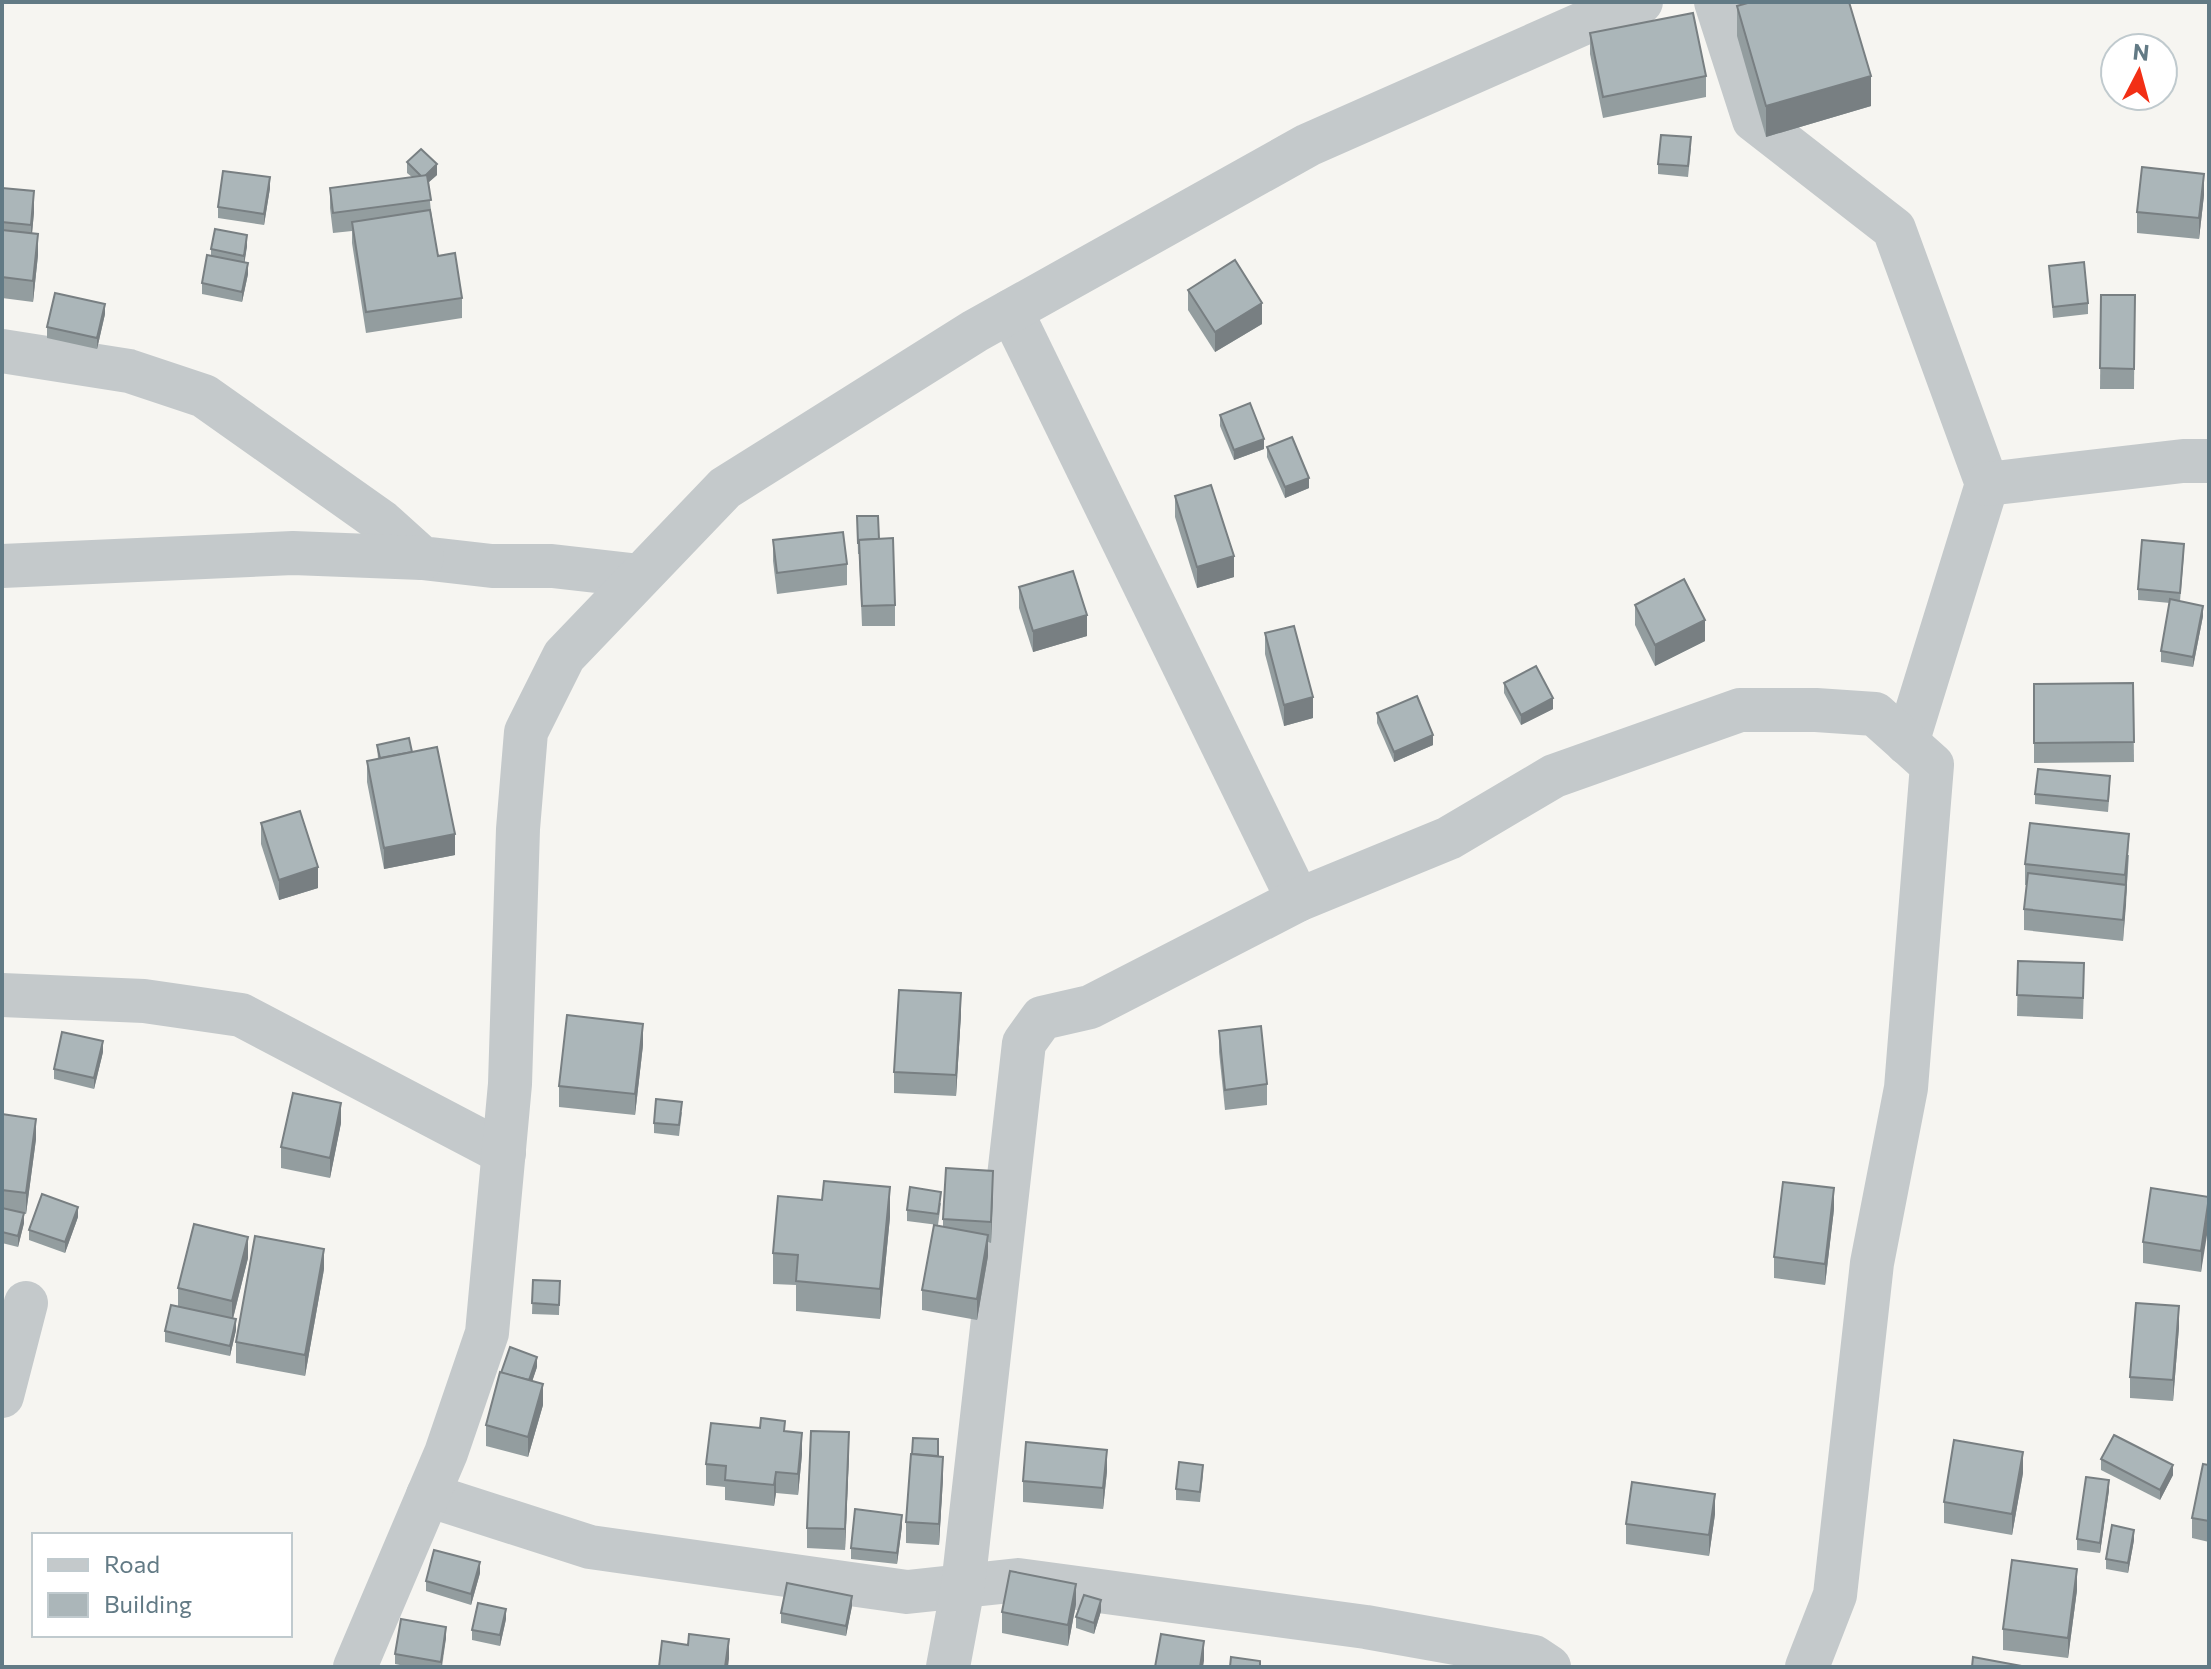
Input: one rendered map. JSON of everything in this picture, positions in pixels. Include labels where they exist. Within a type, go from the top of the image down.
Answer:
[{"type":"street","points":[[355,1667],[446,1453],[487,1333],[510,1084],[518,829],[526,732],[564,656],[725,488],[975,331],[1308,145],[1591,20],[1641,2]]},
{"type":"street","points":[[1716,2],[1754,120],[1894,229],[1987,484],[1907,743]]},
{"type":"street","points":[[1011,311],[1298,900]]},
{"type":"street","points":[[2,351],[129,371],[204,396],[382,522],[422,558]]},
{"type":"street","points":[[1987,484],[2183,461],[2209,461]]},
{"type":"street","points":[[2,566],[293,553],[422,558],[492,566],[552,566],[640,576]]},
{"type":"street","points":[[948,1667],[963,1586],[1024,1043],[1042,1018],[1090,1007],[1298,900],[1449,838],[1554,776],[1740,710],[1816,710],[1875,714],[1932,765],[1906,1088],[1872,1263],[1835,1595],[1807,1667]]},
{"type":"street","points":[[2,995],[144,1001],[241,1015],[504,1153]]},
{"type":"street","points":[[2,1396],[26,1303]]},
{"type":"street","points":[[428,1495],[590,1547],[907,1592],[1018,1580],[1366,1627],[1534,1657],[1549,1667]]},
{"type":"building","points":[[1751,2],[1849,2],[1871,76],[1766,106],[1737,6]]},
{"type":"building","points":[[1693,13],[1706,76],[1603,97],[1590,33]]},
{"type":"building","points":[[1661,135],[1691,137],[1688,166],[1658,164]]},
{"type":"building","points":[[421,149],[437,164],[425,176],[421,176],[407,162]]},
{"type":"building","points":[[2142,167],[2204,174],[2199,218],[2137,212]]},
{"type":"building","points":[[223,171],[270,177],[264,214],[218,207]]},
{"type":"building","points":[[427,175],[431,200],[333,213],[330,188]]},
{"type":"building","points":[[2,188],[34,191],[31,225],[2,222]]},
{"type":"building","points":[[430,210],[438,256],[455,253],[462,298],[366,312],[352,222]]},
{"type":"building","points":[[215,229],[247,235],[244,256],[211,249]]},
{"type":"building","points":[[2,230],[38,234],[33,281],[2,277]]},
{"type":"building","points":[[207,255],[248,263],[242,292],[202,283]]},
{"type":"building","points":[[1235,260],[1262,303],[1215,332],[1188,290]]},
{"type":"building","points":[[2084,262],[2088,303],[2053,307],[2049,266]]},
{"type":"building","points":[[55,293],[105,304],[97,338],[47,327]]},
{"type":"building","points":[[2101,295],[2135,295],[2134,369],[2100,368]]},
{"type":"building","points":[[1250,403],[1264,439],[1234,450],[1220,415]]},
{"type":"building","points":[[1292,437],[1309,478],[1285,487],[1267,447]]},
{"type":"building","points":[[1211,485],[1234,556],[1197,567],[1175,496]]},
{"type":"building","points":[[857,516],[878,516],[879,539],[859,540],[858,543]]},
{"type":"building","points":[[843,532],[847,564],[777,573],[773,540]]},
{"type":"building","points":[[893,538],[895,605],[862,606],[859,540]]},
{"type":"building","points":[[2142,540],[2184,544],[2180,593],[2138,589]]},
{"type":"building","points":[[1073,571],[1087,615],[1033,631],[1019,587]]},
{"type":"building","points":[[1684,579],[1705,620],[1655,645],[1635,605]]},
{"type":"building","points":[[2170,599],[2203,606],[2193,657],[2161,651]]},
{"type":"building","points":[[1294,626],[1313,697],[1284,705],[1265,633]]},
{"type":"building","points":[[1536,666],[1553,698],[1521,715],[1504,683]]},
{"type":"building","points":[[2133,683],[2134,742],[2034,743],[2034,684]]},
{"type":"building","points":[[1417,696],[1433,735],[1394,752],[1377,713]]},
{"type":"building","points":[[409,738],[412,752],[380,758],[377,745]]},
{"type":"building","points":[[437,747],[455,834],[384,848],[367,761]]},
{"type":"building","points":[[2038,769],[2110,776],[2108,801],[2035,794]]},
{"type":"building","points":[[300,811],[318,867],[279,880],[261,823]]},
{"type":"building","points":[[2030,823],[2129,834],[2125,875],[2025,864]]},
{"type":"building","points":[[2028,873],[2126,885],[2123,920],[2024,909]]},
{"type":"building","points":[[2018,961],[2084,963],[2083,998],[2017,995]]},
{"type":"building","points":[[899,990],[961,993],[956,1075],[894,1072]]},
{"type":"building","points":[[567,1015],[643,1024],[635,1094],[559,1086]]},
{"type":"building","points":[[1261,1026],[1267,1084],[1225,1090],[1219,1031]]},
{"type":"building","points":[[62,1032],[103,1041],[94,1078],[54,1069]]},
{"type":"building","points":[[293,1093],[341,1103],[330,1158],[281,1147]]},
{"type":"building","points":[[656,1099],[682,1102],[679,1125],[654,1123]]},
{"type":"building","points":[[2,1114],[36,1119],[26,1193],[2,1190]]},
{"type":"building","points":[[946,1168],[993,1171],[991,1222],[943,1219]]},
{"type":"building","points":[[824,1181],[890,1187],[880,1289],[796,1281],[798,1255],[773,1253],[778,1196],[822,1200]]},
{"type":"building","points":[[1783,1182],[1834,1188],[1825,1264],[1774,1257]]},
{"type":"building","points":[[910,1187],[941,1192],[938,1214],[907,1210]]},
{"type":"building","points":[[2151,1188],[2209,1197],[2201,1251],[2143,1242]]},
{"type":"building","points":[[42,1194],[78,1207],[65,1242],[29,1230]]},
{"type":"building","points":[[2,1208],[24,1213],[18,1236],[2,1232]]},
{"type":"building","points":[[194,1224],[248,1237],[232,1301],[178,1288]]},
{"type":"building","points":[[934,1225],[988,1235],[977,1299],[922,1290]]},
{"type":"building","points":[[255,1236],[324,1249],[305,1355],[236,1342]]},
{"type":"building","points":[[533,1280],[560,1281],[559,1305],[532,1303]]},
{"type":"building","points":[[2136,1303],[2179,1306],[2173,1380],[2130,1377]]},
{"type":"building","points":[[171,1305],[236,1319],[230,1346],[165,1331]]},
{"type":"building","points":[[510,1347],[537,1357],[529,1380],[501,1373]]},
{"type":"building","points":[[500,1372],[543,1384],[528,1437],[486,1425]]},
{"type":"building","points":[[761,1418],[785,1421],[784,1431],[802,1433],[798,1474],[776,1472],[774,1485],[725,1480],[726,1466],[706,1464],[711,1423],[760,1428]]},
{"type":"building","points":[[811,1431],[849,1432],[845,1529],[807,1528]]},
{"type":"building","points":[[2114,1435],[2173,1465],[2160,1490],[2101,1459]]},
{"type":"building","points":[[913,1438],[938,1439],[938,1456],[912,1454]]},
{"type":"building","points":[[1954,1440],[2023,1452],[2012,1514],[1944,1502]]},
{"type":"building","points":[[1026,1442],[1107,1450],[1103,1488],[1023,1481]]},
{"type":"building","points":[[911,1454],[943,1457],[939,1524],[906,1522]]},
{"type":"building","points":[[1179,1462],[1203,1465],[1200,1492],[1176,1489]]},
{"type":"building","points":[[2203,1464],[2209,1465],[2209,1521],[2192,1518]]},
{"type":"building","points":[[2086,1477],[2109,1480],[2100,1543],[2077,1539]]},
{"type":"building","points":[[1632,1482],[1715,1494],[1709,1535],[1626,1524]]},
{"type":"building","points":[[855,1509],[902,1515],[897,1553],[851,1548]]},
{"type":"building","points":[[2112,1525],[2134,1530],[2128,1563],[2106,1559]]},
{"type":"building","points":[[434,1550],[480,1562],[471,1594],[426,1581]]},
{"type":"building","points":[[2012,1560],[2077,1569],[2068,1638],[2003,1629]]},
{"type":"building","points":[[1010,1571],[1076,1584],[1068,1625],[1002,1612]]},
{"type":"building","points":[[787,1583],[852,1596],[846,1626],[781,1613]]},
{"type":"building","points":[[1084,1595],[1101,1600],[1094,1623],[1076,1617]]},
{"type":"building","points":[[478,1603],[506,1609],[500,1635],[472,1630]]},
{"type":"building","points":[[401,1619],[446,1627],[441,1662],[395,1654]]},
{"type":"building","points":[[689,1634],[729,1639],[725,1667],[659,1667],[662,1641],[688,1645]]},
{"type":"building","points":[[1161,1634],[1204,1641],[1200,1667],[1155,1667]]},
{"type":"building","points":[[1231,1657],[1260,1661],[1260,1667],[1230,1667]]},
{"type":"building","points":[[1973,1657],[2027,1667],[1972,1667]]}]
